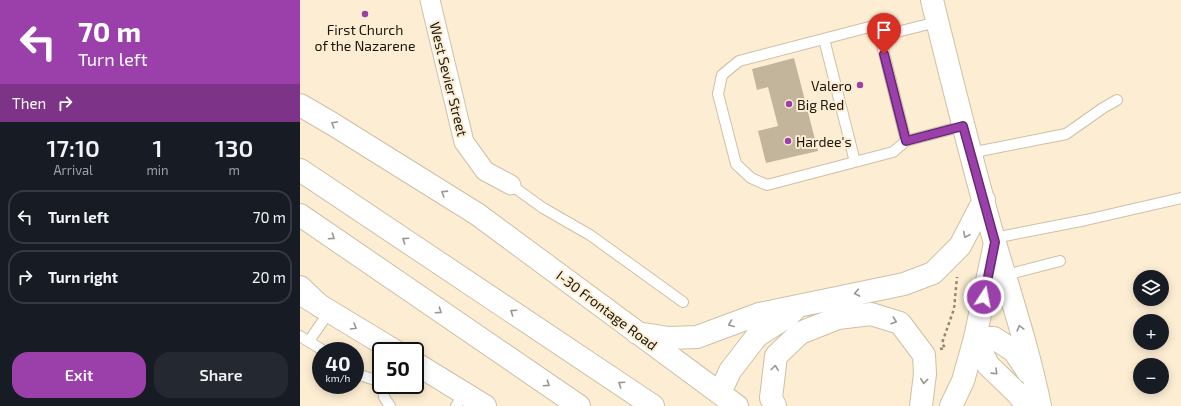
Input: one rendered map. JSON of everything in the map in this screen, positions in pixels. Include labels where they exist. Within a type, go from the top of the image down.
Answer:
[{"type":"main road","points":[[932,0],[970,153],[994,240],[1006,275],[1036,385],[1040,406]]},
{"type":"main road","name":"I-30 Frontage Road","points":[[300,105],[332,123],[477,214],[737,406]]},
{"type":"main road","points":[[300,170],[653,406]]},
{"type":"main road","points":[[638,333],[669,338],[698,337],[759,314],[904,284],[933,273],[960,246],[984,200]]},
{"type":"main road","points":[[300,215],[579,406]]},
{"type":"main road","points":[[951,406],[963,381],[975,338],[994,240]]},
{"type":"main road","points":[[300,287],[325,309]]},
{"type":"main road","points":[[300,293],[381,342]]},
{"type":"main road","points":[[720,393],[730,371],[758,336],[785,318],[800,305]]},
{"type":"main road","points":[[775,406],[771,398],[776,356],[800,333],[838,318],[871,314],[900,323],[924,355],[921,406]]},
{"type":"main road","points":[[975,338],[994,338],[1014,351],[1036,385]]},
{"type":"main road","points":[[975,338],[988,365],[1017,393],[1027,406]]},
{"type":"main road","points":[[424,370],[460,400],[485,406]]},
{"type":"street","name":"West Sevier Street","points":[[430,0],[464,142],[485,171],[511,185]]},
{"type":"lane","points":[[938,22],[893,33],[877,25],[739,61],[722,75],[718,94],[736,164],[751,178],[767,185],[893,152],[906,141],[963,126]]},
{"type":"lane","points":[[877,25],[906,141]]},
{"type":"lane","points":[[824,39],[855,162]]},
{"type":"lane","points":[[970,153],[1066,134],[1117,100]]},
{"type":"lane","points":[[511,185],[543,208],[590,235],[683,302]]},
{"type":"lane","points":[[994,240],[1181,198]]},
{"type":"lane","points":[[1006,275],[1060,261]]},
{"type":"lane","points":[[304,339],[325,309]]},
{"type":"lane","points":[[384,394],[390,406]]},
{"type":"path","points":[[938,350],[945,348],[942,343],[954,310],[957,271]]},
{"type":"building","points":[[794,58],[818,151],[766,163],[758,131],[778,126],[768,87],[757,90],[752,69]]},
{"type":"place","name":"First Church of the Nazarene","points":[[365,14]]},
{"type":"place","name":"Valero","points":[[860,85]]},
{"type":"place","name":"Big Red","points":[[789,104]]},
{"type":"place","name":"Hardee's","points":[[788,141]]},
{"type":"route","points":[[884,54],[906,141],[963,126],[995,242],[984,297]]}]
